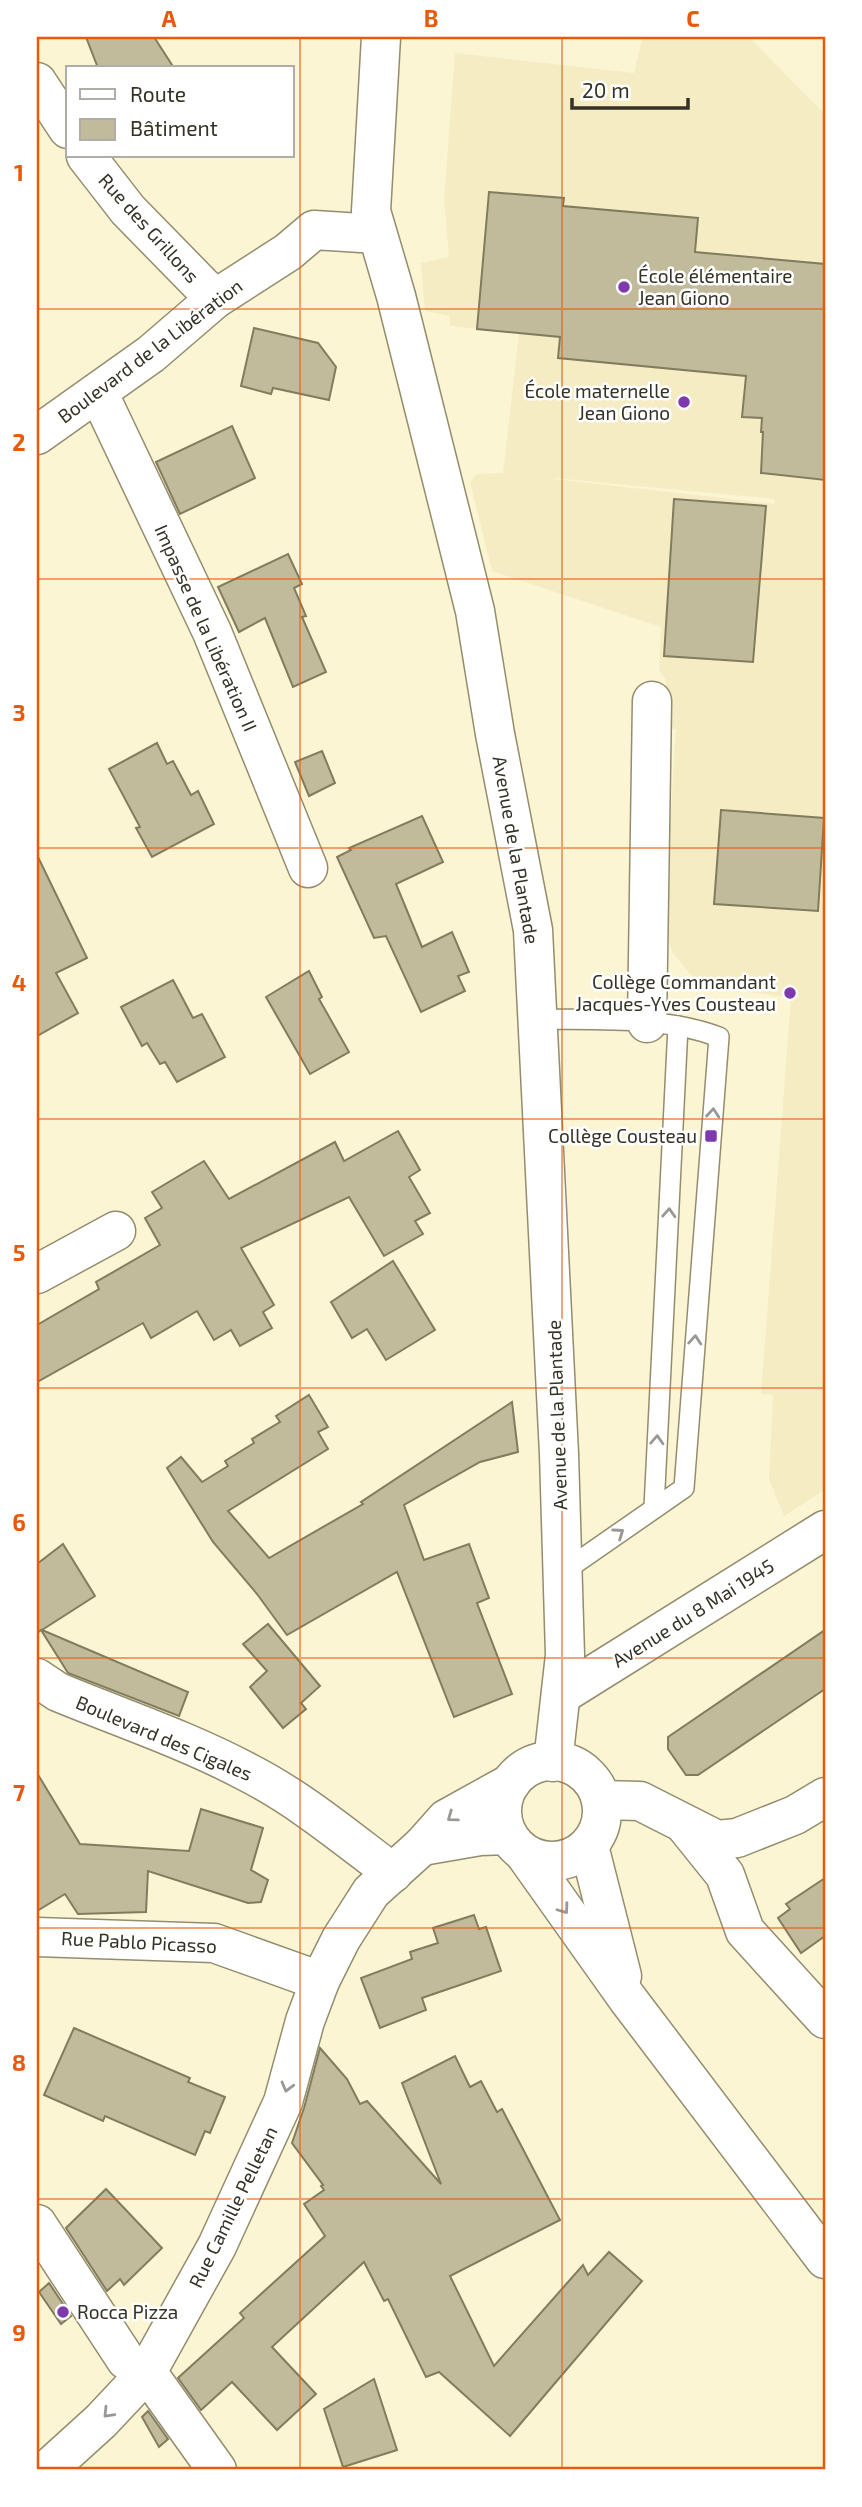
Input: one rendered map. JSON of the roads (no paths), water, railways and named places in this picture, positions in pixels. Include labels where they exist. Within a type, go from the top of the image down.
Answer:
[{"type":"street","name":"Avenue de la Plantade","points":[[381,37],[371,212],[396,296],[475,611],[495,734],[533,930],[565,1655],[553,1762]]},
{"type":"street","points":[[37,82],[66,126]]},
{"type":"street","name":"Rue des Grillons","points":[[88,158],[128,210],[215,299]]},
{"type":"street","name":"Boulevard de la Libération","points":[[37,435],[151,354],[215,299],[288,252],[314,230],[377,234]]},
{"type":"street","name":"Impasse de la Libération II","points":[[98,392],[212,632],[308,868]]},
{"type":"street","points":[[652,702],[662,1024]]},
{"type":"street","points":[[37,1274],[117,1231]]},
{"type":"street","name":"Avenue du 8 Mai 1945","points":[[561,1695],[825,1530]]},
{"type":"street","name":"Boulevard des Cigales","points":[[37,1678],[58,1692],[247,1772],[299,1802],[393,1873]]},
{"type":"street","points":[[422,1846],[480,1836],[516,1844],[537,1859],[565,1860],[578,1855],[589,1846],[598,1832],[602,1816],[597,1788],[578,1769],[566,1763],[541,1762],[529,1767],[511,1783],[502,1808],[503,1822],[516,1844],[627,1998],[825,2259]]},
{"type":"street","name":"Rue Camille Pelletan","points":[[47,2470],[101,2421],[147,2372],[217,2246],[283,2102],[305,2021],[320,1981],[341,1940],[371,1892],[422,1846],[446,1819],[511,1783]]},
{"type":"street","points":[[601,1800],[640,1801],[716,1840],[737,1838],[795,1815],[825,1797]]},
{"type":"street","points":[[684,1824],[725,1875],[745,1931],[825,2019]]},
{"type":"street","points":[[589,1846],[627,1998]]},
{"type":"street","name":"Rue Pablo Picasso","points":[[37,1937],[214,1943],[320,1981]]},
{"type":"street","points":[[37,2224],[126,2360],[147,2372],[217,2470]]},
{"type":"lane","points":[[539,1019],[694,1027],[719,1037],[684,1489],[563,1572]]},
{"type":"lane","points":[[654,1508],[662,1024]]},
{"type":"place","name":"École élémentaire Jean Giono","points":[[624,287]]},
{"type":"place","name":"École maternelle Jean Giono","points":[[684,402]]},
{"type":"place","name":"Collège Commandant Jacques-Yves Cousteau","points":[[790,993]]},
{"type":"place","name":"Collège Cousteau","points":[[711,1136]]},
{"type":"place","name":"Rocca Pizza","points":[[63,2312]]}]
